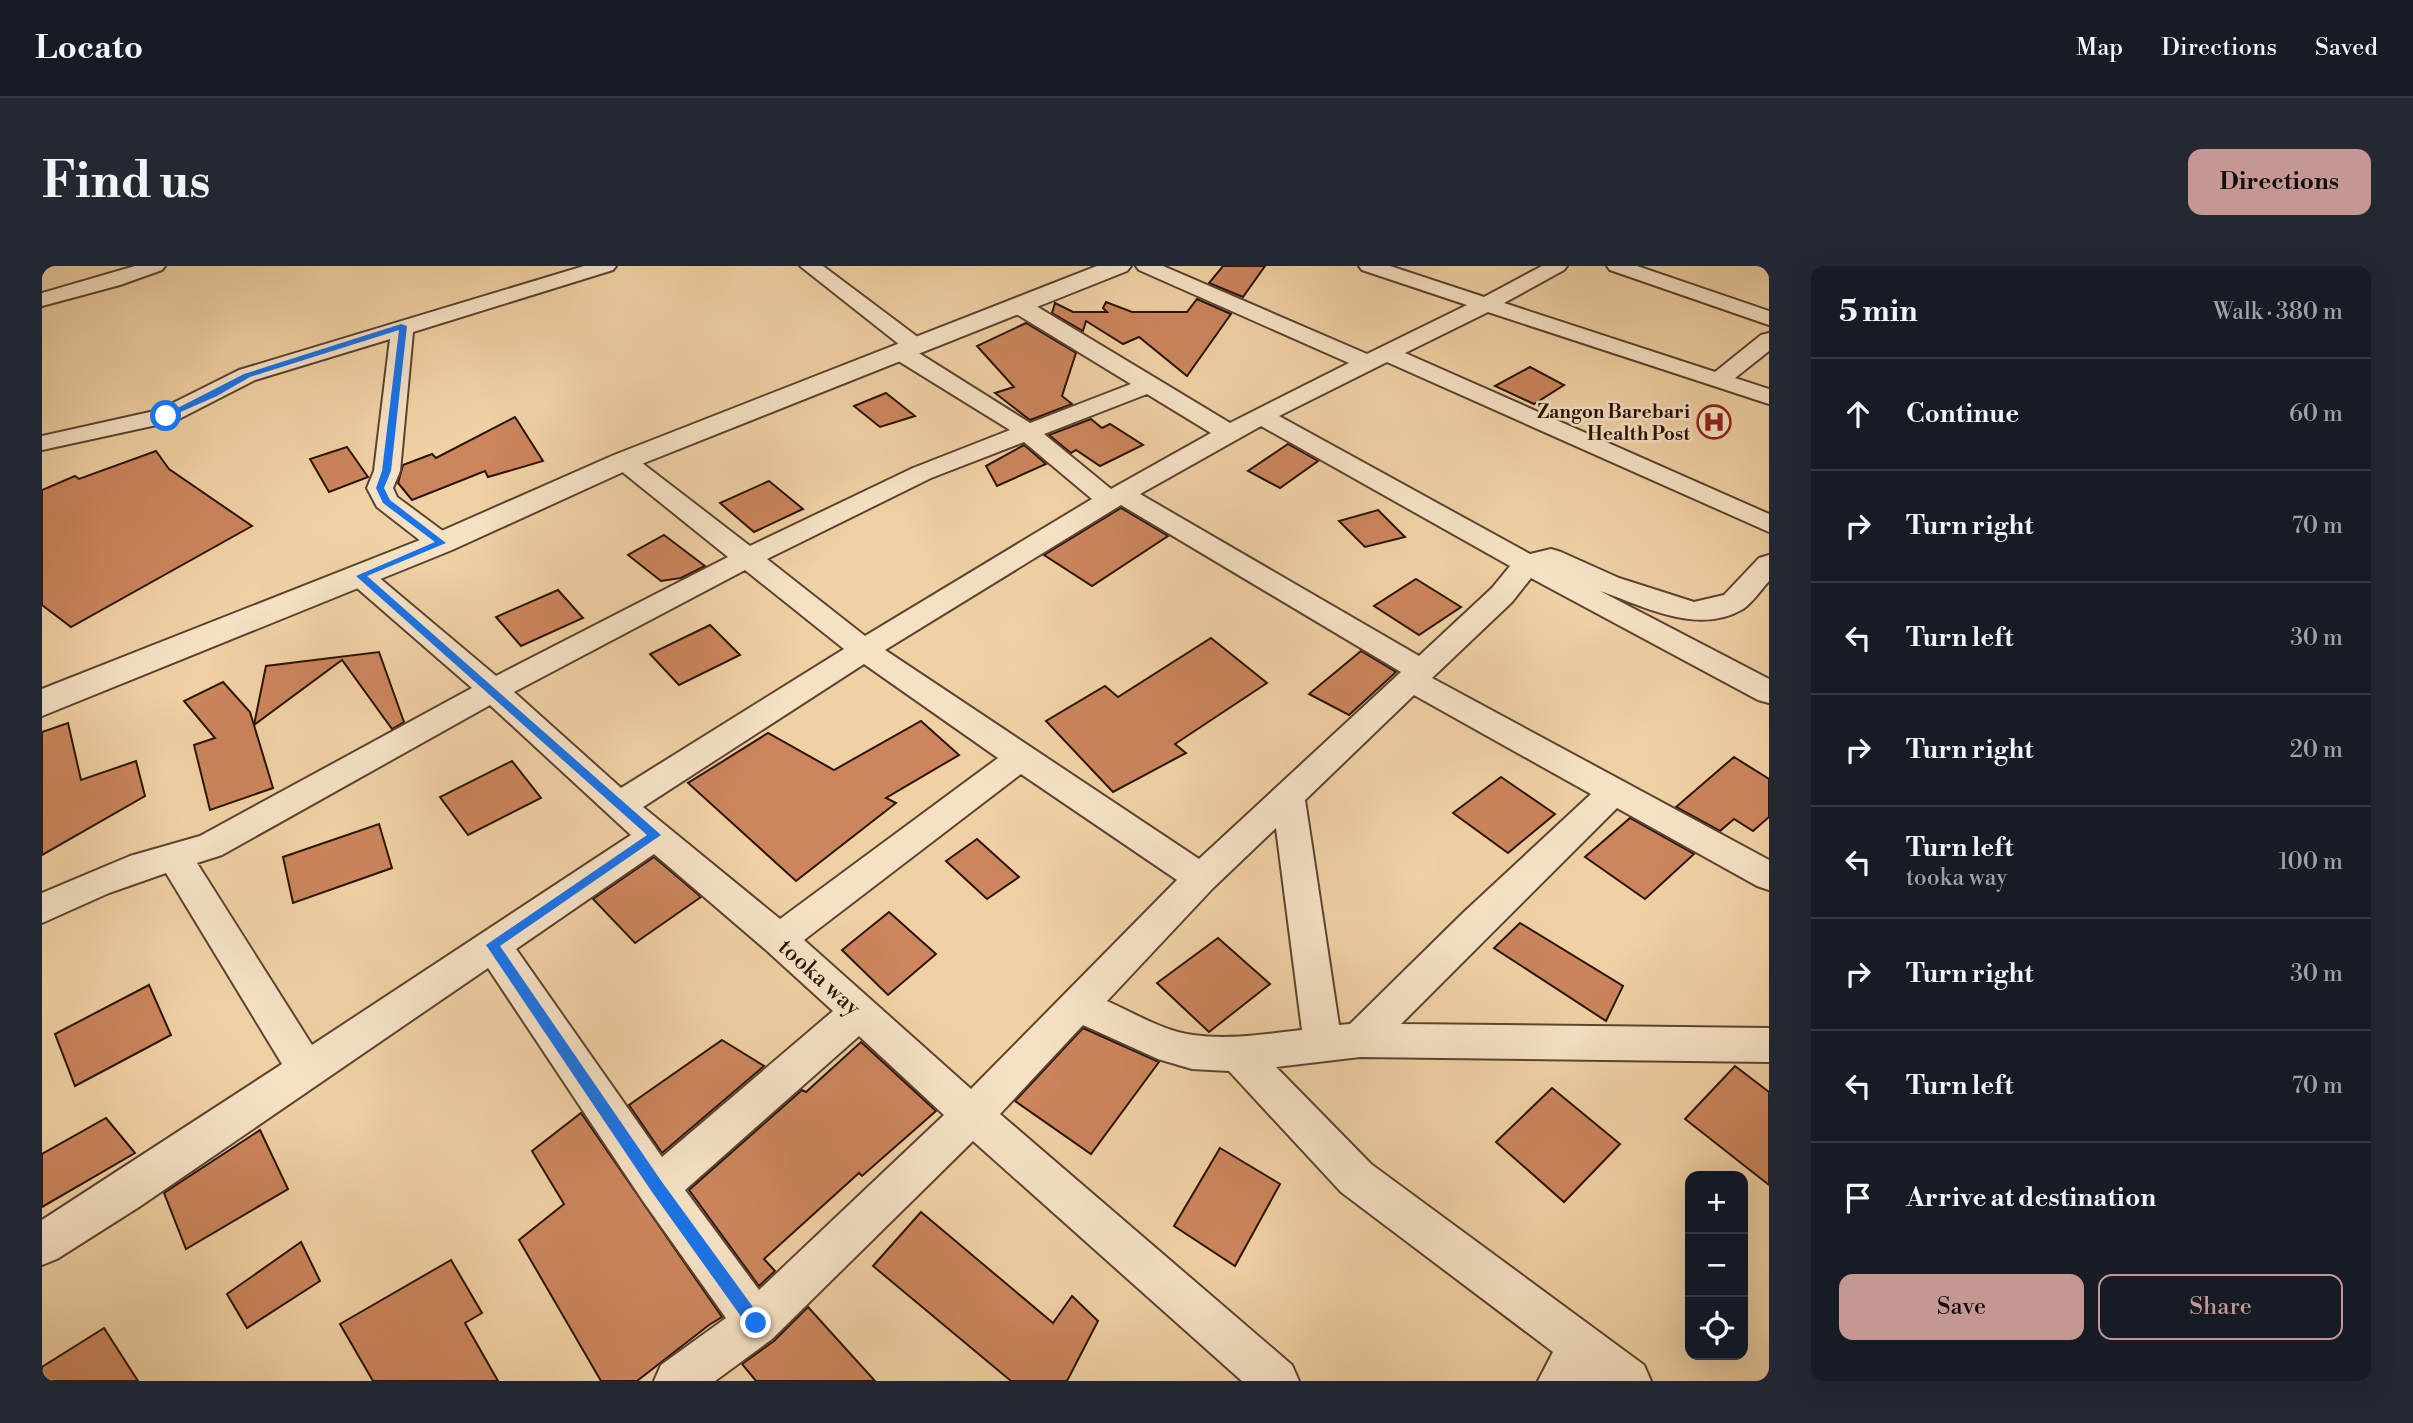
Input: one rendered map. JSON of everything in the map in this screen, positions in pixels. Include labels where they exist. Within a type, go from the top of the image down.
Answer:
[{"type":"street","points":[[42,300],[113,281],[155,266]]},
{"type":"street","points":[[42,443],[166,416],[247,375],[606,266]]},
{"type":"street","points":[[42,703],[442,543],[624,461],[1119,266]]},
{"type":"street","points":[[1146,266],[1378,359],[1769,524]]},
{"type":"street","points":[[1369,266],[1769,397]]},
{"type":"street","points":[[619,806],[863,649],[1115,497],[1261,416],[1491,304],[1557,266]]},
{"type":"street","points":[[1617,266],[1769,318]]},
{"type":"street","points":[[822,268],[908,349],[1115,497],[1614,791],[1769,876]]},
{"type":"street","points":[[1018,305],[1230,435]]},
{"type":"street","points":[[403,326],[387,471],[380,488],[386,501],[442,543]]},
{"type":"street","points":[[1727,383],[1769,340]]},
{"type":"street","points":[[1727,383],[1769,380]]},
{"type":"street","points":[[42,909],[97,883],[142,866],[211,846],[493,690],[747,558],[922,473],[1149,385]]},
{"type":"street","points":[[1261,416],[1527,564],[1769,692]]},
{"type":"street","points":[[624,461],[863,649],[1020,758],[1201,878]]},
{"type":"street","points":[[677,1381],[756,1323],[972,1115],[1201,878],[1502,595],[1527,564],[1551,558],[1609,584],[1693,612],[1716,609],[1734,602],[1769,564]]},
{"type":"street","name":"tooka way","points":[[360,576],[493,690],[619,806],[779,939],[972,1115],[1276,1381]]},
{"type":"street","points":[[779,939],[1020,758]]},
{"type":"street","points":[[1360,1040],[1477,922],[1614,791]]},
{"type":"street","points":[[1288,795],[1323,1045]]},
{"type":"street","points":[[42,1244],[124,1193],[656,835]]},
{"type":"street","points":[[175,858],[307,1070]]},
{"type":"street","points":[[493,945],[657,1187],[756,1323]]},
{"type":"street","points":[[1078,1005],[1158,1042],[1192,1052],[1238,1054],[1360,1040],[1769,1045]]},
{"type":"street","points":[[657,1187],[859,1012]]},
{"type":"street","points":[[1238,1054],[1356,1178],[1571,1364],[1628,1381]]},
{"type":"building","points":[[1223,266],[1265,266],[1243,297],[1209,283]]},
{"type":"building","points":[[1197,299],[1231,314],[1187,376],[1139,337],[1123,344],[1086,321],[1083,331],[1052,313],[1055,303],[1073,312],[1107,312],[1103,308],[1106,302],[1132,312],[1187,312]]},
{"type":"building","points":[[1026,323],[1076,353],[1062,396],[1072,404],[1030,420],[995,393],[1014,387],[977,346]]},
{"type":"building","points":[[1530,367],[1564,385],[1534,404],[1495,386]]},
{"type":"building","points":[[886,393],[915,416],[880,427],[854,406]]},
{"type":"building","points":[[515,417],[543,461],[488,477],[485,471],[412,500],[398,483],[403,465],[432,454],[436,458]]},
{"type":"building","points":[[1091,419],[1102,428],[1110,424],[1143,445],[1100,466],[1076,450],[1071,453],[1049,435]]},
{"type":"building","points":[[1288,444],[1318,461],[1280,488],[1248,471]]},
{"type":"building","points":[[1024,445],[1046,464],[997,486],[986,466]]},
{"type":"building","points":[[347,447],[368,477],[329,492],[310,459]]},
{"type":"building","points":[[156,451],[169,469],[252,526],[71,627],[42,605],[42,490],[75,476],[79,479]]},
{"type":"building","points":[[769,481],[803,509],[754,532],[720,503]]},
{"type":"building","points":[[1121,508],[1168,536],[1092,586],[1044,555]]},
{"type":"building","points":[[1378,510],[1405,537],[1365,547],[1339,521]]},
{"type":"building","points":[[664,535],[705,566],[681,578],[661,581],[628,555]]},
{"type":"building","points":[[1416,579],[1461,607],[1419,635],[1374,606]]},
{"type":"building","points":[[558,590],[583,618],[521,646],[496,617]]},
{"type":"building","points":[[710,625],[740,655],[679,685],[650,654]]},
{"type":"building","points":[[1211,638],[1267,683],[1175,744],[1186,753],[1113,792],[1046,721],[1105,686],[1118,697]]},
{"type":"building","points":[[1361,651],[1396,672],[1349,715],[1309,694]]},
{"type":"building","points":[[379,652],[404,722],[392,729],[342,660],[254,725],[266,666]]},
{"type":"building","points":[[223,682],[250,712],[273,788],[210,810],[194,745],[215,738],[184,701]]},
{"type":"building","points":[[921,721],[959,755],[886,798],[896,803],[796,881],[688,783],[768,733],[834,770]]},
{"type":"building","points":[[68,723],[81,780],[136,761],[145,796],[42,855],[42,732]]},
{"type":"building","points":[[1734,757],[1769,779],[1769,817],[1753,831],[1734,819],[1720,831],[1676,807]]},
{"type":"building","points":[[512,761],[541,798],[468,835],[440,797]]},
{"type":"building","points":[[1501,777],[1555,814],[1508,853],[1453,813]]},
{"type":"building","points":[[1630,818],[1694,854],[1645,899],[1585,857]]},
{"type":"building","points":[[379,824],[392,868],[293,903],[283,857]]},
{"type":"building","points":[[977,839],[1019,877],[987,899],[946,861]]},
{"type":"building","points":[[654,857],[701,897],[635,943],[593,899]]},
{"type":"building","points":[[889,912],[936,954],[888,995],[842,950]]},
{"type":"building","points":[[1520,923],[1623,986],[1606,1021],[1494,948]]},
{"type":"building","points":[[1218,938],[1270,984],[1209,1032],[1157,983]]},
{"type":"building","points":[[149,985],[171,1035],[75,1086],[55,1034]]},
{"type":"building","points":[[1083,1028],[1159,1062],[1091,1154],[1015,1101]]},
{"type":"building","points":[[722,1040],[764,1066],[662,1153],[629,1105]]},
{"type":"building","points":[[861,1042],[936,1111],[862,1176],[859,1173],[764,1259],[775,1271],[759,1286],[689,1190]]},
{"type":"building","points":[[1735,1066],[1769,1092],[1769,1185],[1685,1119]]},
{"type":"building","points":[[1552,1088],[1620,1144],[1564,1202],[1496,1142]]},
{"type":"building","points":[[581,1113],[722,1317],[637,1381],[601,1381],[519,1240],[564,1204],[532,1151]]},
{"type":"building","points":[[106,1118],[135,1153],[42,1207],[42,1154]]},
{"type":"building","points":[[260,1130],[288,1189],[186,1249],[164,1193]]},
{"type":"building","points":[[1220,1148],[1280,1184],[1235,1266],[1174,1226]]},
{"type":"building","points":[[921,1212],[1053,1323],[1072,1296],[1098,1321],[1067,1381],[1011,1381],[873,1266]]},
{"type":"building","points":[[301,1242],[320,1281],[247,1328],[227,1294]]},
{"type":"building","points":[[451,1260],[482,1313],[465,1323],[498,1381],[373,1381],[340,1324]]},
{"type":"building","points":[[808,1307],[875,1381],[756,1381],[742,1364],[774,1341]]},
{"type":"building","points":[[104,1328],[138,1381],[42,1381],[42,1367]]},
{"type":"place","name":"Zangon Barebari Health Post","points":[[1714,422]]},
{"type":"route","points":[[166,416],[247,375],[403,326],[387,471],[380,488],[386,501],[398,512],[442,543],[360,576],[493,690],[619,806],[656,835],[493,945],[657,1187],[756,1323]]}]
